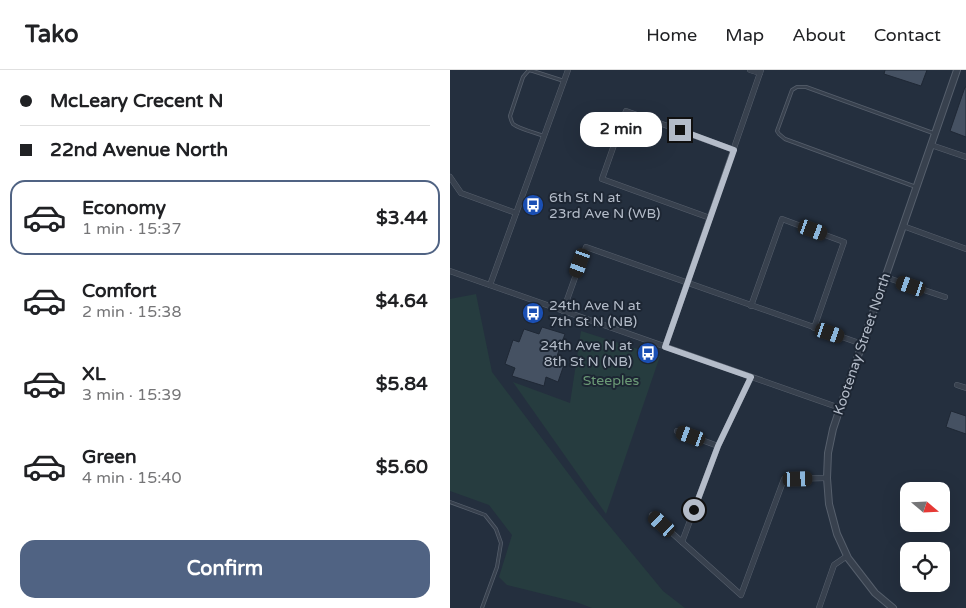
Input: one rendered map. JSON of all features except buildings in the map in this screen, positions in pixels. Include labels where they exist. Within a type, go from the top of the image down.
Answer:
[{"type":"street","points":[[490,285],[568,70]]},
{"type":"street","points":[[665,347],[760,72],[750,70]]},
{"type":"street","name":"Kootenay Street North","points":[[893,608],[875,593],[847,556],[829,504],[828,454],[840,408],[957,70]]},
{"type":"street","points":[[710,218],[602,179],[626,111],[734,150]]},
{"type":"street","points":[[931,145],[966,157]]},
{"type":"street","points":[[450,177],[462,193],[516,213]]},
{"type":"street","points":[[751,306],[782,219],[844,242],[814,328]]},
{"type":"street","points":[[903,226],[966,249]]},
{"type":"street","points":[[563,311],[586,247],[862,344]]},
{"type":"street","points":[[450,271],[840,408]]},
{"type":"street","points":[[885,277],[945,297]]},
{"type":"street","points":[[682,542],[718,446],[751,377]]},
{"type":"street","points":[[956,385],[966,388]]},
{"type":"street","points":[[677,430],[718,446]]},
{"type":"street","points":[[652,515],[741,595],[784,479],[827,478]]},
{"type":"street","points":[[819,608],[834,565],[847,556]]},
{"type":"lane","points":[[544,136],[514,124],[511,120],[510,116],[523,76],[529,70],[564,81]]},
{"type":"lane","points":[[916,187],[785,139],[777,131],[792,90],[806,87],[935,134]]},
{"type":"lane","points":[[450,502],[485,515],[496,530],[501,544],[497,567],[482,608]]},
{"type":"green space","points":[[476,294],[492,372],[589,501],[663,591],[685,608],[592,608],[576,602],[507,585],[499,577],[512,535],[489,505],[450,491],[450,299]]},
{"type":"green space","name":"Steeples","points":[[581,331],[660,356],[606,514],[513,382],[570,403]]},
{"type":"place","name":"6th St N at 23rd Ave N (WB)","points":[[533,205]]},
{"type":"place","name":"24th Ave N at 7th St N (NB)","points":[[533,313]]},
{"type":"place","name":"24th Ave N at 8th St N (NB)","points":[[648,353]]},
{"type":"route","points":[[680,130],[734,150],[665,347],[751,377],[718,446],[694,510]]}]
